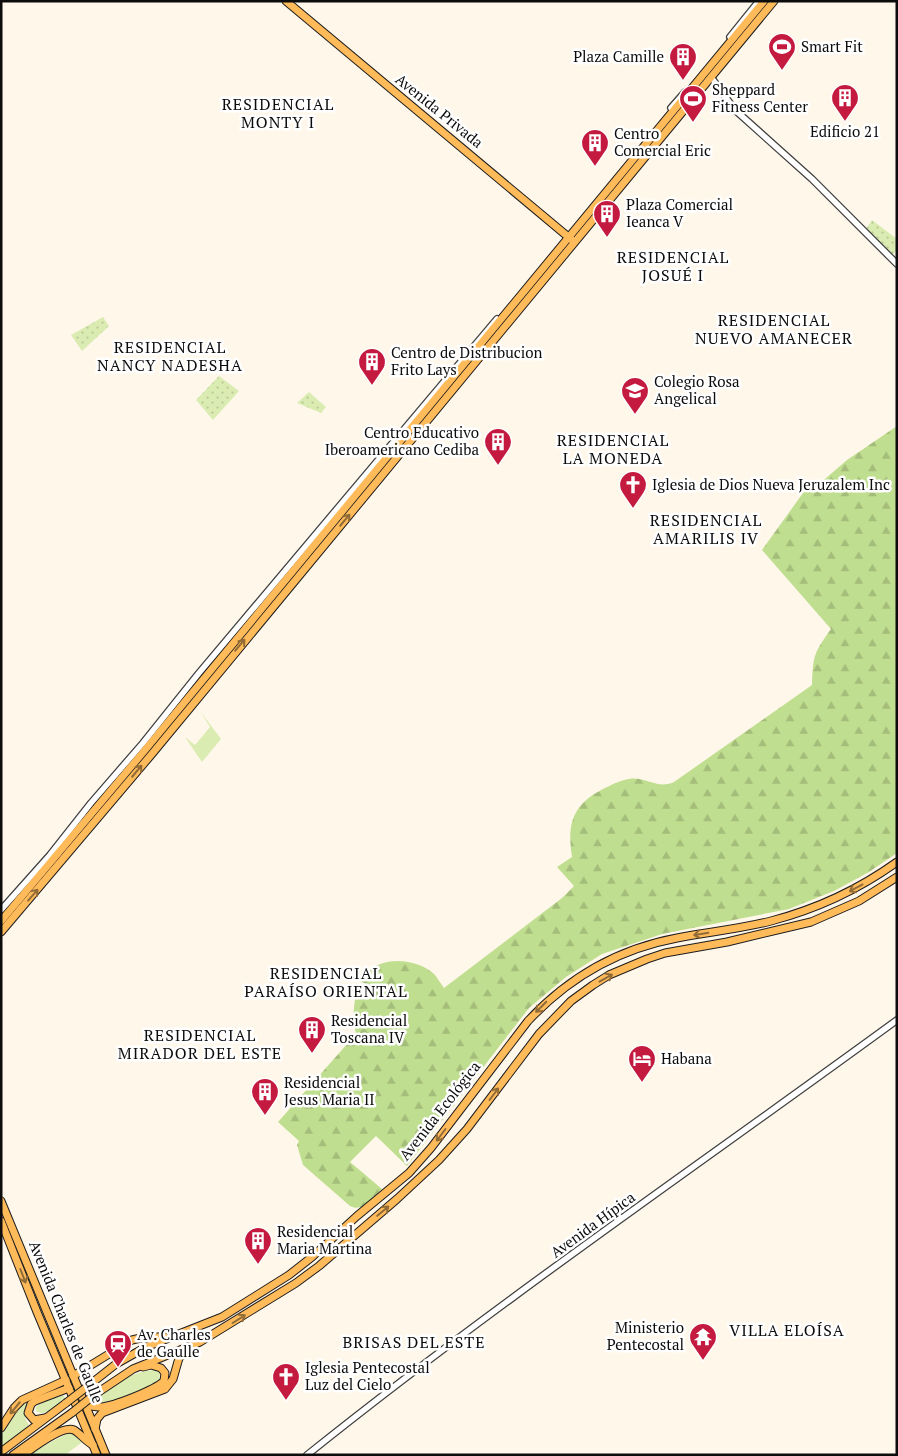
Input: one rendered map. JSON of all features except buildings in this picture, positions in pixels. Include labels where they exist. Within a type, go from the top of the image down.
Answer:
[{"type":"main road","name":"Avenida Privada","points":[[286,1],[570,239]]},
{"type":"main road","points":[[1,932],[150,755],[764,1]]},
{"type":"main road","points":[[1,921],[570,239],[711,77],[774,1]]},
{"type":"main road","name":"Avenida Ecológica","points":[[1,1452],[48,1418],[116,1364],[146,1347],[222,1317],[289,1275],[409,1173],[431,1148],[528,1021],[548,1000],[584,972],[603,961],[642,946],[769,922],[809,910],[829,902],[874,878],[897,862]]},
{"type":"main road","points":[[13,1455],[94,1395],[133,1369],[193,1345],[296,1283],[319,1266],[418,1181],[467,1129],[539,1034],[571,1001],[608,975],[665,953],[727,942],[810,922],[859,901],[897,877]]},
{"type":"main road","name":"Avenida Charles de Gaulle","points":[[1,1201],[69,1378],[69,1388],[97,1455]]},
{"type":"main road","name":"Avenida Charles de Gaulle","points":[[1,1221],[40,1322],[69,1378],[86,1405],[106,1455]]},
{"type":"main road","points":[[1,1428],[14,1408],[22,1400],[69,1378],[132,1340],[145,1337],[170,1337]]},
{"type":"main road","points":[[95,1429],[99,1416],[105,1412],[165,1389],[173,1378],[179,1358],[193,1345]]},
{"type":"main road","points":[[86,1405],[97,1407],[110,1405],[150,1390],[164,1381],[164,1373],[157,1366],[133,1369]]},
{"type":"main road","points":[[48,1418],[34,1420],[30,1417],[28,1412],[31,1404],[35,1400],[69,1388]]},
{"type":"main road","points":[[22,1455],[57,1432],[65,1429],[75,1431],[92,1445]]},
{"type":"street","points":[[1,910],[143,743],[393,441],[570,239],[759,1]]},
{"type":"street","points":[[711,77],[735,110],[812,179],[897,264]]},
{"type":"street","name":"Avenida Hípica","points":[[306,1455],[528,1288],[897,1020]]},
{"type":"green space","points":[[872,220],[897,239],[897,250],[892,255],[866,229]]},
{"type":"green space","points":[[103,317],[109,326],[82,351],[71,335]]},
{"type":"green space","points":[[219,376],[239,391],[213,420],[196,400]]},
{"type":"green space","points":[[309,392],[326,407],[321,413],[297,403]]},
{"type":"green space","points":[[897,426],[897,853],[869,872],[834,891],[789,909],[662,934],[602,954],[566,977],[529,1008],[407,1166],[376,1136],[350,1162],[382,1189],[363,1206],[355,1208],[350,1206],[303,1165],[297,1145],[299,1141],[278,1122],[356,1034],[354,1004],[356,994],[362,994],[366,984],[360,981],[377,965],[385,962],[404,961],[429,970],[444,988],[562,898],[574,886],[557,867],[572,857],[571,825],[578,809],[584,802],[603,789],[626,780],[641,779],[657,784],[674,782],[812,685],[816,655],[831,629],[762,550],[803,493],[818,485],[847,460]]},
{"type":"green space","points":[[200,711],[221,739],[202,762],[185,737],[195,745],[210,727]]},
{"type":"green space","points":[[156,1370],[160,1373],[159,1381],[150,1386],[108,1403],[92,1402],[105,1390],[121,1380],[139,1373]]},
{"type":"green space","points":[[63,1395],[65,1398],[47,1412],[40,1413],[36,1411],[36,1407],[42,1402]]},
{"type":"green space","points":[[26,1400],[29,1401],[25,1413],[29,1425],[1,1447],[5,1427]]},
{"type":"green space","points":[[68,1433],[74,1434],[82,1441],[65,1455],[27,1455]]},
{"type":"place","name":"Smart Fit","points":[[782,71]]},
{"type":"place","name":"Plaza Camille","points":[[683,81]]},
{"type":"place","name":"Edificio 21","points":[[845,122]]},
{"type":"place","name":"Sheppard Fitness Center","points":[[693,123]]},
{"type":"place","name":"Centro Comercial Eric","points":[[595,167]]},
{"type":"place","name":"Plaza Comercial Ieanca V","points":[[607,238]]},
{"type":"place","name":"Centro de Distribucion Frito Lays","points":[[372,386]]},
{"type":"place","name":"Colegio Rosa Angelical","points":[[635,415]]},
{"type":"place","name":"Centro Educativo Iberoamericano Cediba","points":[[498,466]]},
{"type":"place","name":"Iglesia de Dios Nueva Jeruzalem Inc","points":[[633,509]]},
{"type":"place","name":"Residencial Toscana IV","points":[[312,1054]]},
{"type":"place","name":"Habana","points":[[642,1083]]},
{"type":"place","name":"Residencial Jesus Maria II","points":[[265,1116]]},
{"type":"place","name":"Residencial Maria Martina","points":[[258,1265]]},
{"type":"place","name":"Ministerio Pentecostal","points":[[703,1361]]},
{"type":"place","name":"Av. Charles de Gaulle","points":[[118,1368]]},
{"type":"place","name":"Iglesia Pentecostal Luz del Cielo","points":[[286,1401]]},
{"type":"district","name":"RESIDENCIAL MONTY I","points":[[278,113]]},
{"type":"district","name":"RESIDENCIAL JOSUÉ I","points":[[673,266]]},
{"type":"district","name":"RESIDENCIAL NUEVO AMANECER","points":[[774,329]]},
{"type":"district","name":"RESIDENCIAL NANCY NADESHA","points":[[170,356]]},
{"type":"district","name":"RESIDENCIAL LA MONEDA","points":[[613,449]]},
{"type":"district","name":"RESIDENCIAL AMARILIS IV","points":[[706,529]]},
{"type":"district","name":"RESIDENCIAL PARAÍSO ORIENTAL","points":[[326,982]]},
{"type":"district","name":"RESIDENCIAL MIRADOR DEL ESTE","points":[[200,1044]]},
{"type":"district","name":"VILLA ELOÍSA","points":[[787,1330]]},
{"type":"district","name":"BRISAS DEL ESTE","points":[[414,1342]]}]
